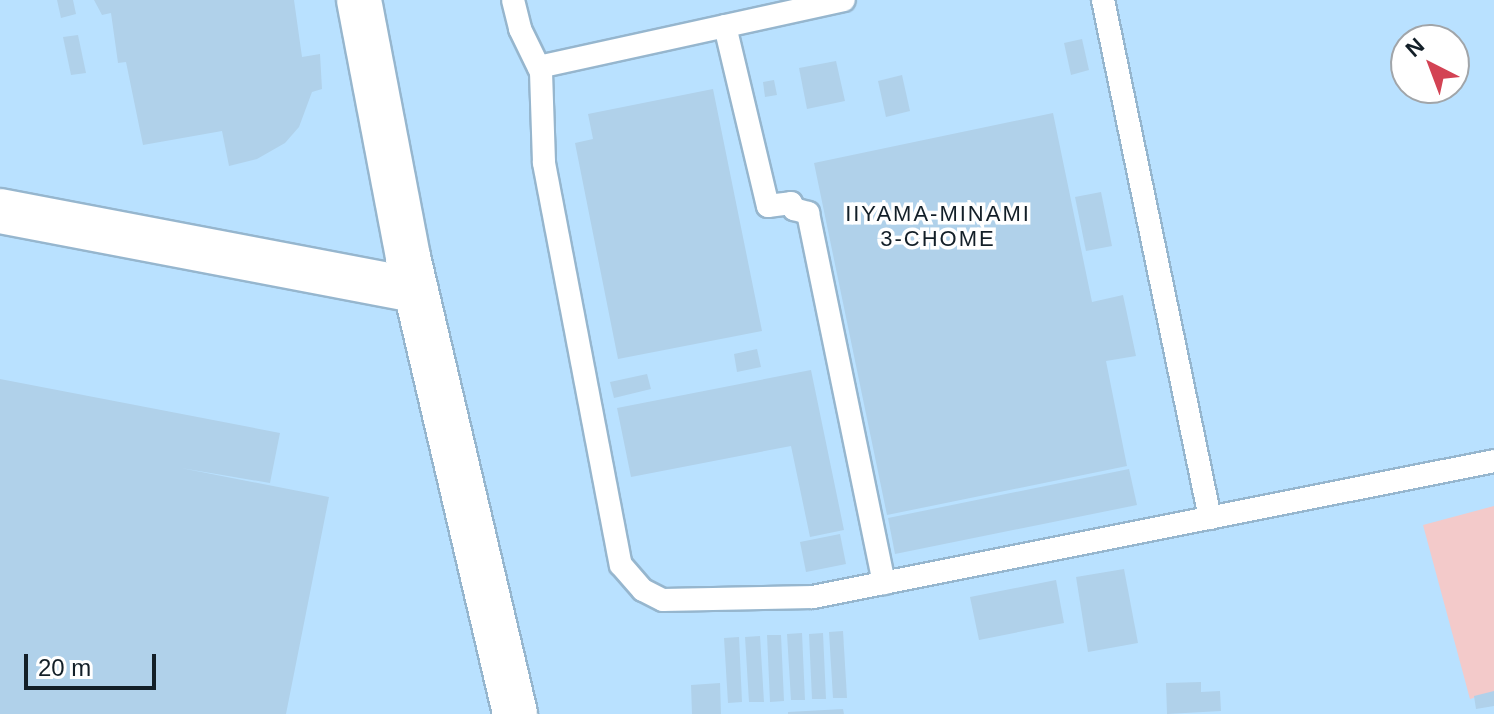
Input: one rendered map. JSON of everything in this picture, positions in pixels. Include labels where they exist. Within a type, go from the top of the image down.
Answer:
[{"type":"street","points":[[359,0],[416,290],[515,714]]},
{"type":"street","points":[[0,211],[416,290]]},
{"type":"lane","points":[[513,0],[520,29],[539,67],[544,163],[621,565],[643,590],[663,600],[813,597],[1494,461]]},
{"type":"lane","points":[[539,67],[844,0]]},
{"type":"lane","points":[[1103,0],[1210,518]]},
{"type":"lane","points":[[725,26],[768,206],[791,203],[794,209],[808,213],[884,583]]},
{"type":"shaded area","points":[[0,0],[1494,0],[1494,714],[0,714]]},
{"type":"shaded area","points":[[1494,506],[1494,692],[1470,699],[1423,525]]},
{"type":"building","points":[[57,0],[73,0],[76,14],[61,18]]},
{"type":"building","points":[[94,0],[294,0],[302,57],[320,54],[322,89],[312,92],[299,127],[285,143],[257,159],[229,166],[222,131],[143,145],[126,62],[118,63],[111,13],[102,15]]},
{"type":"building","points":[[78,35],[86,73],[71,75],[63,37]]},
{"type":"building","points":[[1082,39],[1089,70],[1071,75],[1064,43]]},
{"type":"building","points":[[836,61],[845,101],[807,109],[799,68]]},
{"type":"building","points":[[902,75],[910,111],[886,117],[878,81]]},
{"type":"building","points":[[774,80],[777,95],[765,97],[763,82]]},
{"type":"building","points":[[713,89],[762,331],[618,359],[575,143],[593,139],[588,114]]},
{"type":"building","points":[[1053,113],[1092,302],[1123,295],[1136,356],[1106,361],[1127,466],[887,515],[814,163]]},
{"type":"building","points":[[1101,192],[1112,246],[1086,251],[1075,197]]},
{"type":"building","points":[[757,349],[761,367],[737,372],[734,354]]},
{"type":"building","points":[[811,370],[844,530],[810,537],[791,446],[631,477],[617,408]]},
{"type":"building","points":[[647,374],[651,389],[614,398],[610,382]]},
{"type":"building","points":[[0,379],[280,433],[270,483],[181,468],[329,497],[286,714],[0,714]]},
{"type":"building","points":[[1129,469],[1137,505],[895,554],[888,518]]},
{"type":"building","points":[[840,534],[846,564],[806,572],[800,542]]},
{"type":"building","points":[[1124,569],[1138,643],[1088,652],[1076,577]]},
{"type":"building","points":[[1056,580],[1064,623],[979,640],[970,597]]},
{"type":"building","points":[[843,631],[847,698],[833,698],[829,632]]},
{"type":"building","points":[[802,633],[805,700],[791,700],[787,634]]},
{"type":"building","points":[[823,633],[826,699],[812,699],[809,634]]},
{"type":"building","points":[[767,635],[781,635],[784,701],[770,702]]},
{"type":"building","points":[[760,636],[764,702],[749,702],[745,637]]},
{"type":"building","points":[[739,637],[742,702],[728,703],[724,638]]},
{"type":"building","points":[[1201,682],[1201,692],[1220,691],[1221,711],[1167,714],[1166,683]]},
{"type":"building","points":[[720,683],[721,714],[692,714],[691,685]]},
{"type":"building","points":[[1494,691],[1494,706],[1476,709],[1474,696]]},
{"type":"building","points":[[843,709],[844,714],[788,714],[788,712]]},
{"type":"district","name":"IIYAMA-MINAMI 3-CHOME","points":[[938,226]]}]
